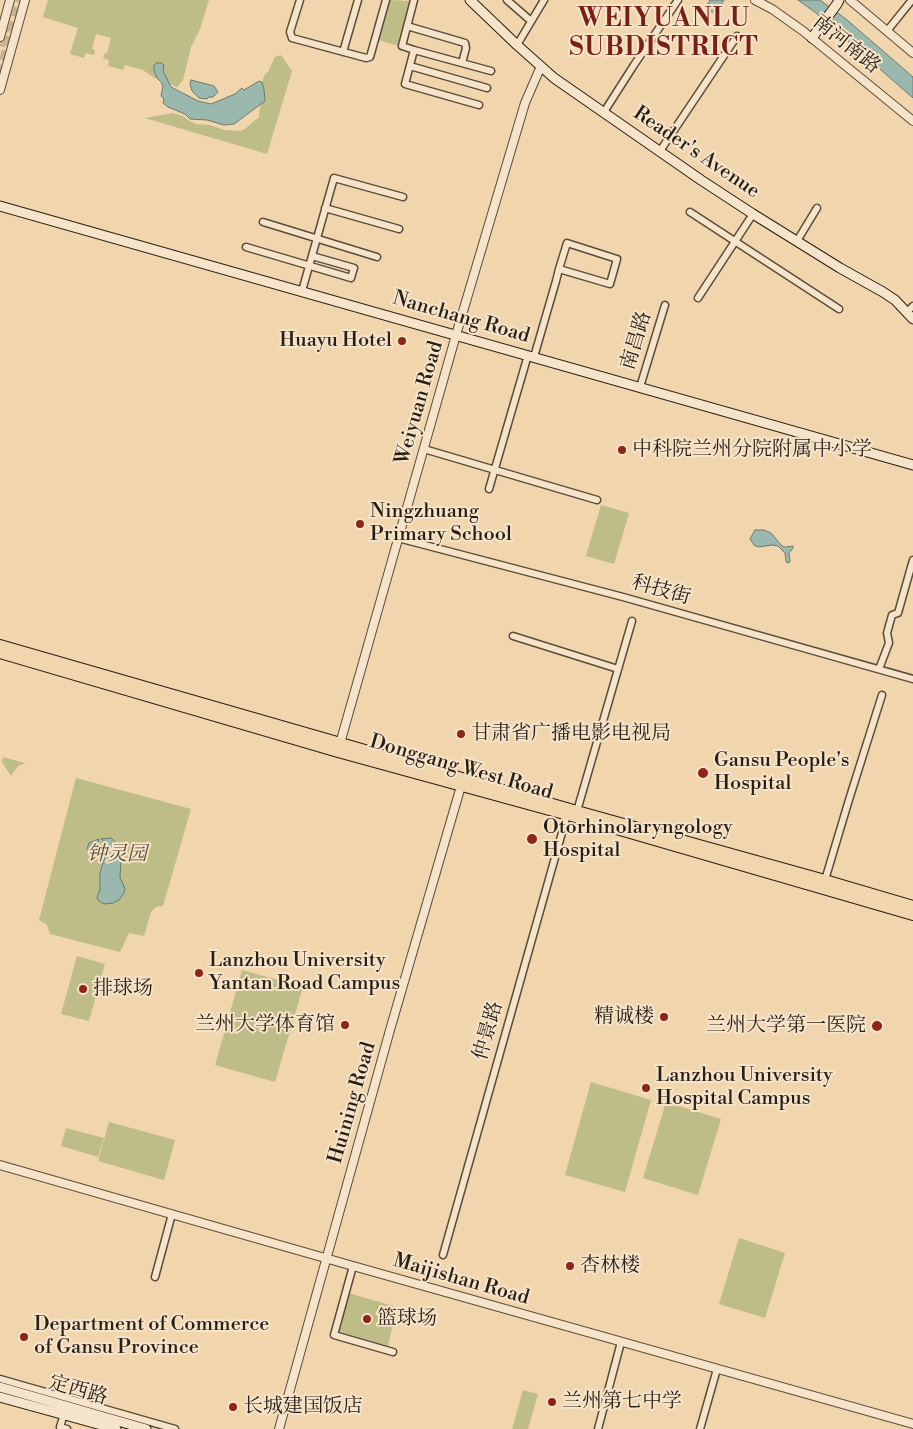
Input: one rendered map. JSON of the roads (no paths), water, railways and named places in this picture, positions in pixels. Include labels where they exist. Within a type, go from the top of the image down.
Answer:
[{"type":"main road","name":"Reader's Avenue","points":[[470,0],[554,78],[753,214],[884,292],[911,312]]},
{"type":"main road","points":[[812,38],[838,2]]},
{"type":"main road","name":"Nanchang Road","points":[[0,206],[913,464]]},
{"type":"main road","name":"Donggang West Road","points":[[0,645],[339,747],[461,786],[572,813],[826,880],[913,906]]},
{"type":"main road","name":"Donggang West Road","points":[[0,653],[572,813],[913,915]]},
{"type":"main road","name":"定西路","points":[[0,1387],[146,1429]]},
{"type":"main road","name":"定西路","points":[[0,1397],[116,1429]]},
{"type":"street","points":[[0,37],[10,0]]},
{"type":"street","points":[[0,90],[25,0]]},
{"type":"street","points":[[300,0],[290,32],[292,38],[366,58],[370,57],[386,0]]},
{"type":"street","points":[[343,52],[358,0]]},
{"type":"street","points":[[414,0],[402,46],[491,71]]},
{"type":"street","points":[[507,0],[531,21]]},
{"type":"street","points":[[517,45],[544,0]]},
{"type":"street","points":[[604,112],[678,0]]},
{"type":"street","name":"南河南路","points":[[755,0],[772,9],[812,38],[913,121]]},
{"type":"street","points":[[850,0],[913,53]]},
{"type":"street","points":[[886,31],[912,0]]},
{"type":"street","points":[[407,26],[465,43],[466,48],[462,63]]},
{"type":"street","points":[[660,151],[737,36]]},
{"type":"street","points":[[414,50],[405,84],[479,105]]},
{"type":"street","points":[[410,66],[487,88]]},
{"type":"street","name":"Weiyuan Road","points":[[339,747],[456,335],[525,103],[540,66]]},
{"type":"street","points":[[302,291],[334,178],[403,198]]},
{"type":"street","points":[[325,208],[399,229]]},
{"type":"street","points":[[798,241],[817,208]]},
{"type":"street","points":[[690,212],[839,309]]},
{"type":"street","points":[[698,298],[753,214]]},
{"type":"street","points":[[263,222],[377,257]]},
{"type":"street","points":[[489,489],[566,243],[617,259],[610,284],[559,269]]},
{"type":"street","points":[[246,247],[351,278],[354,268],[312,256]]},
{"type":"street","name":"南昌路","points":[[640,387],[665,305]]},
{"type":"street","points":[[424,449],[597,500]]},
{"type":"street","name":"科技街","points":[[398,538],[614,594],[913,679]]},
{"type":"street","points":[[879,669],[888,643],[887,632],[892,615],[898,612],[913,560]]},
{"type":"street","name":"仲景路","points":[[443,1255],[572,813],[632,620]]},
{"type":"street","points":[[513,636],[618,669]]},
{"type":"street","points":[[826,880],[882,695]]},
{"type":"street","name":"Huining Road","points":[[279,1429],[395,1011],[461,786]]},
{"type":"street","name":"Maijishan Road","points":[[0,1165],[913,1424]]},
{"type":"street","points":[[155,1277],[172,1214]]},
{"type":"street","points":[[353,1266],[334,1335],[393,1352]]},
{"type":"street","points":[[598,1429],[621,1342]]},
{"type":"street","points":[[700,1429],[717,1369]]},
{"type":"street","points":[[0,1379],[175,1429]]},
{"type":"street","points":[[64,1414],[60,1427],[67,1429]]},
{"type":"water","points":[[710,0],[724,0],[716,14],[705,8]]},
{"type":"water","points":[[798,0],[820,0],[846,19],[913,77],[913,98],[816,13]]},
{"type":"water","points":[[157,63],[164,65],[163,71],[171,87],[198,101],[211,104],[235,94],[242,88],[244,90],[259,81],[262,82],[265,101],[234,124],[224,125],[207,120],[190,119],[185,114],[163,103],[164,99],[161,96],[163,86],[154,71],[154,65]]},
{"type":"water","points":[[191,80],[214,86],[218,92],[213,97],[207,99],[199,98],[192,91]]},
{"type":"water","points":[[755,530],[764,530],[771,533],[782,546],[793,546],[789,553],[790,562],[787,563],[785,553],[778,546],[758,547],[754,545],[750,539]]},
{"type":"water","points":[[111,838],[116,845],[111,850],[121,859],[120,877],[125,889],[119,900],[104,904],[97,897],[100,890],[100,873],[105,856],[87,849],[89,843],[99,839],[97,844],[101,847],[105,842],[101,839]]},
{"type":"tunnel","points":[[0,75],[21,0]]},
{"type":"tunnel","points":[[0,46],[5,27]]},
{"type":"place","name":"Huayu Hotel","points":[[402,341]]},
{"type":"place","name":"中科院兰州分院附属中小学","points":[[622,450]]},
{"type":"place","name":"Ningzhuang Primary School","points":[[360,524]]},
{"type":"place","name":"甘肃省广播电影电视局","points":[[461,734]]},
{"type":"place","name":"Gansu People's Hospital","points":[[703,773]]},
{"type":"place","name":"Otorhinolaryngology Hospital","points":[[532,839]]},
{"type":"place","name":"Lanzhou University Yantan Road Campus","points":[[199,973]]},
{"type":"place","name":"排球场","points":[[83,989]]},
{"type":"place","name":"精诚楼","points":[[664,1017]]},
{"type":"place","name":"兰州大学体育馆","points":[[345,1025]]},
{"type":"place","name":"兰州大学第一医院","points":[[877,1026]]},
{"type":"place","name":"Lanzhou University Hospital Campus","points":[[646,1088]]},
{"type":"place","name":"杏林楼","points":[[570,1266]]},
{"type":"place","name":"篮球场","points":[[367,1319]]},
{"type":"place","name":"Department of Commerce of Gansu Province","points":[[24,1337]]},
{"type":"place","name":"兰州第七中学","points":[[552,1402]]},
{"type":"place","name":"长城建国饭店","points":[[233,1407]]},
{"type":"district","name":"WEIYUANLU SUBDISTRICT","points":[[664,34]]},
{"type":"park label","name":"钟灵园","points":[[117,855]]}]
